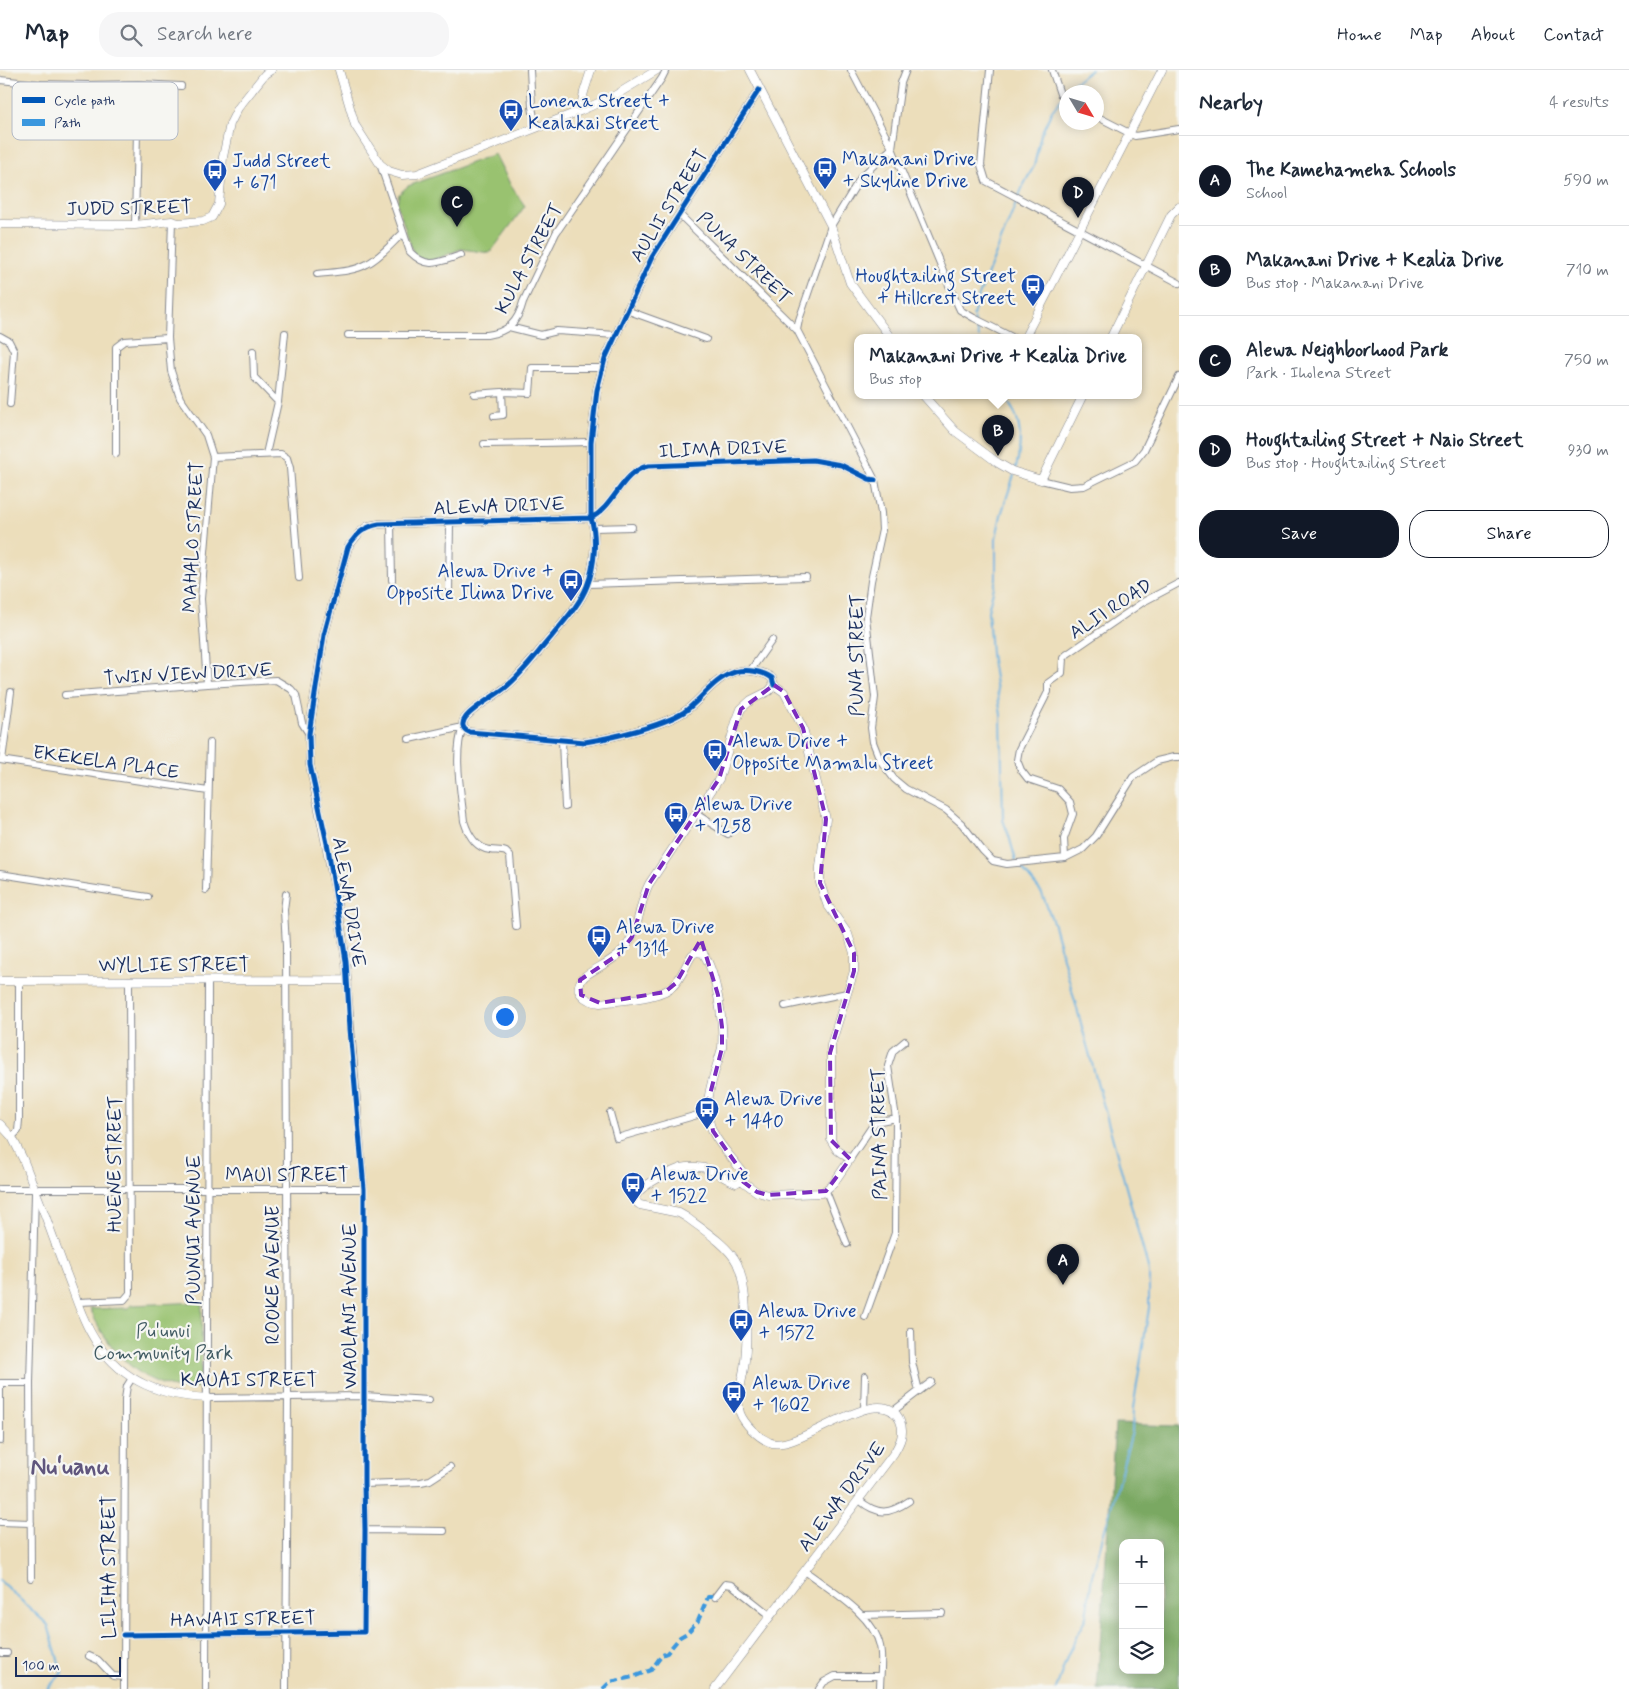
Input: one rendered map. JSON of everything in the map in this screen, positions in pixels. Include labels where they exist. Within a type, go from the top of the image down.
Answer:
[{"type":"street","name":"JUDD STREET","points":[[0,224],[135,225],[203,221],[212,217],[219,204],[222,157],[230,124],[238,108],[265,74],[271,70]]},
{"type":"street","points":[[339,70],[355,125],[380,164],[410,252],[418,260],[433,264],[461,256]]},
{"type":"street","points":[[530,70],[532,107],[536,127]]},
{"type":"street","points":[[580,111],[592,70]]},
{"type":"street","points":[[380,164],[389,171],[402,175],[417,174],[580,111],[614,96],[657,70]]},
{"type":"street","name":"KULA STREET","points":[[348,335],[487,335],[509,327],[520,314],[523,302],[556,233],[666,70]]},
{"type":"street","points":[[750,70],[831,226],[850,283],[888,334]]},
{"type":"street","points":[[851,70],[892,148],[960,310],[1006,334]]},
{"type":"street","points":[[798,330],[799,320],[831,226],[861,177],[892,148],[901,83],[906,70]]},
{"type":"street","points":[[990,70],[981,165],[986,181],[1179,283]]},
{"type":"street","points":[[1052,70],[1059,92]]},
{"type":"street","points":[[1026,334],[1162,70]]},
{"type":"street","points":[[0,80],[19,82]]},
{"type":"street","name":"AULII STREET","points":[[591,518],[591,442],[597,390],[602,368],[626,310],[652,257],[759,90]]},
{"type":"street","points":[[1104,120],[1135,136],[1179,129]]},
{"type":"street","points":[[135,225],[137,140]]},
{"type":"street","points":[[1112,334],[1171,215],[1179,208]]},
{"type":"street","name":"PUNA STREET","points":[[678,214],[798,330],[875,480],[882,530],[871,581],[866,617],[875,697],[871,728],[873,742],[880,760],[894,779],[906,789],[946,810],[962,824],[993,861],[1007,864],[1065,858]]},
{"type":"street","name":"MAHALO STREET","points":[[172,222],[168,338],[171,371],[180,398],[206,435],[213,457],[201,599],[207,684]]},
{"type":"street","points":[[317,274],[352,269],[368,264],[382,254],[403,233]]},
{"type":"street","points":[[626,310],[706,339]]},
{"type":"street","points":[[509,327],[541,335],[557,331],[616,335]]},
{"type":"street","points":[[266,454],[278,402],[285,333]]},
{"type":"street","points":[[0,336],[9,340],[14,352],[10,404]]},
{"type":"street","points":[[116,454],[116,347],[124,340],[168,338]]},
{"type":"street","points":[[253,351],[254,377],[278,402]]},
{"type":"street","points":[[474,394],[530,393],[532,368],[602,368]]},
{"type":"street","points":[[927,399],[955,431],[1012,471],[1070,487],[1084,486],[1135,461],[1144,450],[1179,377]]},
{"type":"street","points":[[494,416],[503,415],[502,392]]},
{"type":"street","points":[[1041,480],[1081,399]]},
{"type":"street","points":[[484,444],[591,442]]},
{"type":"street","points":[[213,457],[281,454],[287,458],[290,468],[299,578]]},
{"type":"street","name":"ILIMA DRIVE","points":[[591,518],[603,509],[635,470],[648,466],[813,460],[841,465],[869,479],[875,480]]},
{"type":"street","name":"ALEWA DRIVE","points":[[347,980],[335,889],[310,765],[309,734],[324,635],[348,547],[360,532],[368,526],[391,523],[591,518],[594,528],[588,584],[572,612],[524,670],[505,688],[469,714],[463,722],[463,727]]},
{"type":"street","points":[[449,593],[450,522]]},
{"type":"street","points":[[391,523],[392,580]]},
{"type":"street","points":[[594,528],[632,528]]},
{"type":"street","points":[[588,584],[806,577]]},
{"type":"street","name":"ALII ROAD","points":[[1065,858],[1064,839],[1073,814],[1070,802],[1058,789],[1034,781],[1024,775],[1018,760],[1019,749],[1048,692],[1048,683],[1062,673],[1063,658],[1143,602],[1179,583]]},
{"type":"street","points":[[750,672],[772,640]]},
{"type":"street","points":[[463,727],[468,732],[562,741],[585,742],[603,740],[672,718],[696,703],[725,676],[735,672],[750,672],[768,675],[772,678],[774,684],[784,692],[800,719],[824,806],[826,826],[820,876],[825,898],[848,934],[853,947],[855,964],[831,1045],[830,1090],[831,1140],[837,1150],[850,1159]]},
{"type":"street","name":"TWIN VIEW DRIVE","points":[[65,695],[276,680],[284,683],[296,696],[302,723],[309,734]]},
{"type":"street","points":[[774,684],[769,692],[750,700],[741,709],[719,779],[649,884],[642,901],[635,929],[628,943],[619,954],[580,980],[581,995],[591,1002],[600,1003],[658,994],[671,988],[676,983],[692,955],[696,952],[703,953],[707,958],[718,995],[722,1040],[722,1048],[709,1096],[709,1123],[712,1131],[739,1167],[743,1177],[742,1180],[757,1192],[768,1195],[816,1194],[826,1191],[834,1184],[875,1122],[896,1118]]},
{"type":"street","points":[[1,760],[11,692]]},
{"type":"street","points":[[408,739],[463,727]]},
{"type":"street","points":[[463,727],[458,739],[458,751],[464,821],[468,832],[478,845],[488,850],[506,852],[510,856],[516,926]]},
{"type":"street","points":[[562,741],[565,807]]},
{"type":"street","name":"EKEKELA PLACE","points":[[206,890],[210,743]]},
{"type":"street","points":[[1065,858],[1083,850],[1096,836],[1133,777],[1156,761],[1174,756],[1179,757]]},
{"type":"street","name":"EKEKELA PLACE","points":[[1,760],[208,791]]},
{"type":"street","points":[[696,814],[728,834]]},
{"type":"street","points":[[0,874],[148,897]]},
{"type":"street","name":"ROOKE AVENUE","points":[[286,894],[284,910],[286,946],[288,1396],[286,1689]]},
{"type":"street","name":"HUENE STREET","points":[[78,1302],[124,1300],[130,1293],[129,980]]},
{"type":"street","name":"PUUNUI AVENUE","points":[[206,1689],[208,1635],[208,980]]},
{"type":"street","name":"WYLLIE STREET","points":[[0,981],[347,980]]},
{"type":"street","name":"WAOLANI AVENUE","points":[[347,980],[364,1189],[364,1632]]},
{"type":"street","points":[[12,1137],[18,1130],[19,1120],[19,981]]},
{"type":"street","points":[[785,1006],[847,993]]},
{"type":"street","name":"PAINA STREET","points":[[865,1317],[895,1234],[896,1118],[888,1066],[893,1051],[906,1041]]},
{"type":"street","points":[[610,1113],[617,1138],[708,1112]]},
{"type":"street","points":[[0,1124],[12,1137],[23,1159],[87,1326],[107,1356],[132,1378]]},
{"type":"street","name":"ALEWA DRIVE","points":[[715,1689],[900,1444],[902,1429],[898,1417],[892,1412],[880,1408],[864,1410],[804,1435],[771,1444],[759,1435],[740,1415],[739,1397],[746,1344],[744,1291],[736,1263],[727,1250],[686,1217],[679,1213],[640,1205],[634,1197],[641,1188],[674,1171],[689,1167],[709,1169],[736,1183],[742,1180]]},
{"type":"street","name":"MAUI STREET","points":[[0,1189],[364,1189]]},
{"type":"street","points":[[31,1578],[30,1383],[35,1189]]},
{"type":"street","points":[[826,1191],[847,1244]]},
{"type":"street","points":[[911,1331],[912,1362],[920,1391]]},
{"type":"street","points":[[864,1410],[865,1376]]},
{"type":"street","name":"KAUAI STREET","points":[[132,1378],[166,1394],[208,1398],[364,1396],[429,1400]]},
{"type":"street","name":"LILIHA STREET","points":[[124,1689],[126,1399],[127,1386],[132,1378]]},
{"type":"street","points":[[892,1412],[931,1382]]},
{"type":"street","points":[[0,1441],[0,1383],[30,1383]]},
{"type":"street","points":[[364,1484],[421,1482],[430,1480],[450,1467]]},
{"type":"street","points":[[859,1500],[878,1512],[892,1511],[910,1501]]},
{"type":"street","points":[[0,1522],[31,1523]]},
{"type":"street","points":[[365,1530],[444,1531]]},
{"type":"street","points":[[805,1571],[862,1615],[871,1625],[880,1647],[880,1689]]},
{"type":"street","points":[[715,1597],[725,1584],[732,1585],[772,1616]]},
{"type":"street","points":[[862,1615],[942,1613]]},
{"type":"street","name":"HAWAII STREET","points":[[123,1635],[364,1632]]},
{"type":"street","points":[[89,1656],[98,1660],[113,1676],[124,1677]]},
{"type":"street","points":[[819,1689],[824,1682],[834,1676],[880,1676]]},
{"type":"highlighted area","points":[[774,685],[784,692],[803,728],[826,819],[820,883],[854,953],[854,971],[830,1053],[831,1140],[850,1159],[826,1191],[768,1195],[757,1192],[741,1180],[744,1175],[713,1131],[708,1102],[722,1048],[722,1027],[718,995],[701,939],[676,983],[665,992],[600,1003],[581,995],[580,980],[619,954],[632,937],[649,884],[719,779],[741,709]]},
{"type":"green space","points":[[495,154],[511,186],[525,206],[490,253],[461,249],[429,262],[414,255],[397,204],[399,194],[408,186]]},
{"type":"green space","name":"Pu'unui Community Park","points":[[202,1302],[201,1387],[191,1388],[177,1388],[160,1383],[146,1377],[134,1368],[123,1359],[104,1335],[90,1309],[128,1308],[131,1305]]},
{"type":"green space","points":[[1115,1424],[1179,1426],[1179,1689],[1097,1689]]},
{"type":"waterway","points":[[1072,85],[1091,70]]},
{"type":"waterway","points":[[973,316],[978,298],[1023,186],[1034,166],[1041,134],[1052,111],[1059,102]]},
{"type":"waterway","points":[[974,320],[978,334]]},
{"type":"waterway","points":[[1006,399],[1016,416],[1020,432],[1019,452],[1015,471]]},
{"type":"waterway","points":[[1014,475],[1001,515],[996,538],[996,579],[988,611],[991,654],[1001,715],[1003,820],[1016,861]]},
{"type":"waterway","points":[[1019,865],[1042,893],[1054,925],[1149,1271],[1149,1308],[1133,1409],[1132,1432],[1092,1576],[1086,1617],[1068,1654],[1056,1689]]},
{"type":"waterway","points":[[0,1581],[48,1625],[62,1673],[47,1689]]},
{"type":"marked path","points":[[603,1689],[610,1682],[633,1677],[651,1670],[662,1655],[667,1653],[680,1637],[687,1633],[698,1621],[708,1597],[715,1597]]},
{"type":"cycle path","points":[[759,90],[652,257],[605,359],[597,390],[591,442],[591,518],[594,534],[594,552],[592,570],[584,593],[572,612],[525,669],[506,687],[470,713],[464,719],[463,726],[469,732],[585,742],[636,731],[674,717],[684,712],[721,679],[735,672],[759,672],[772,678],[774,685]]},
{"type":"cycle path","points":[[123,1635],[364,1632],[364,1189],[346,961],[328,848],[310,765],[309,734],[324,635],[348,547],[361,532],[379,524],[591,518],[606,506],[631,475],[639,469],[648,466],[813,460],[841,465],[869,479],[875,480]]},
{"type":"place","name":"Lonena Street + Kealakai Street","points":[[511,132]]},
{"type":"place","name":"Makanani Drive + Skyline Drive","points":[[825,190]]},
{"type":"place","name":"Judd Street + 671","points":[[215,192]]},
{"type":"place","name":"Houghtailing Street + Naio Street","points":[[1078,218]]},
{"type":"place","name":"Alewa Neighborhood Park","points":[[457,227]]},
{"type":"place","name":"Houghtailing Street + Hillcrest Street","points":[[1033,307]]},
{"type":"place","name":"Makanani Drive + Kealia Drive","points":[[998,456]]},
{"type":"place","name":"Alewa Drive + Opposite Ilima Drive","points":[[571,602]]},
{"type":"place","name":"Alewa Drive + Opposite Mamalu Street","points":[[715,772]]},
{"type":"place","name":"Alewa Drive + 1258","points":[[676,835]]},
{"type":"place","name":"Alewa Drive + 1314","points":[[599,958]]},
{"type":"place","name":"Alewa Drive + 1440","points":[[707,1130]]},
{"type":"place","name":"Alewa Drive + 1522","points":[[633,1205]]},
{"type":"place","name":"The Kamehameha Schools","points":[[1063,1285]]},
{"type":"place","name":"Alewa Drive + 1572","points":[[741,1342]]},
{"type":"place","name":"Alewa Drive + 1602","points":[[734,1414]]},
{"type":"district","name":"Nuʻuanu","points":[[70,1466]]}]
